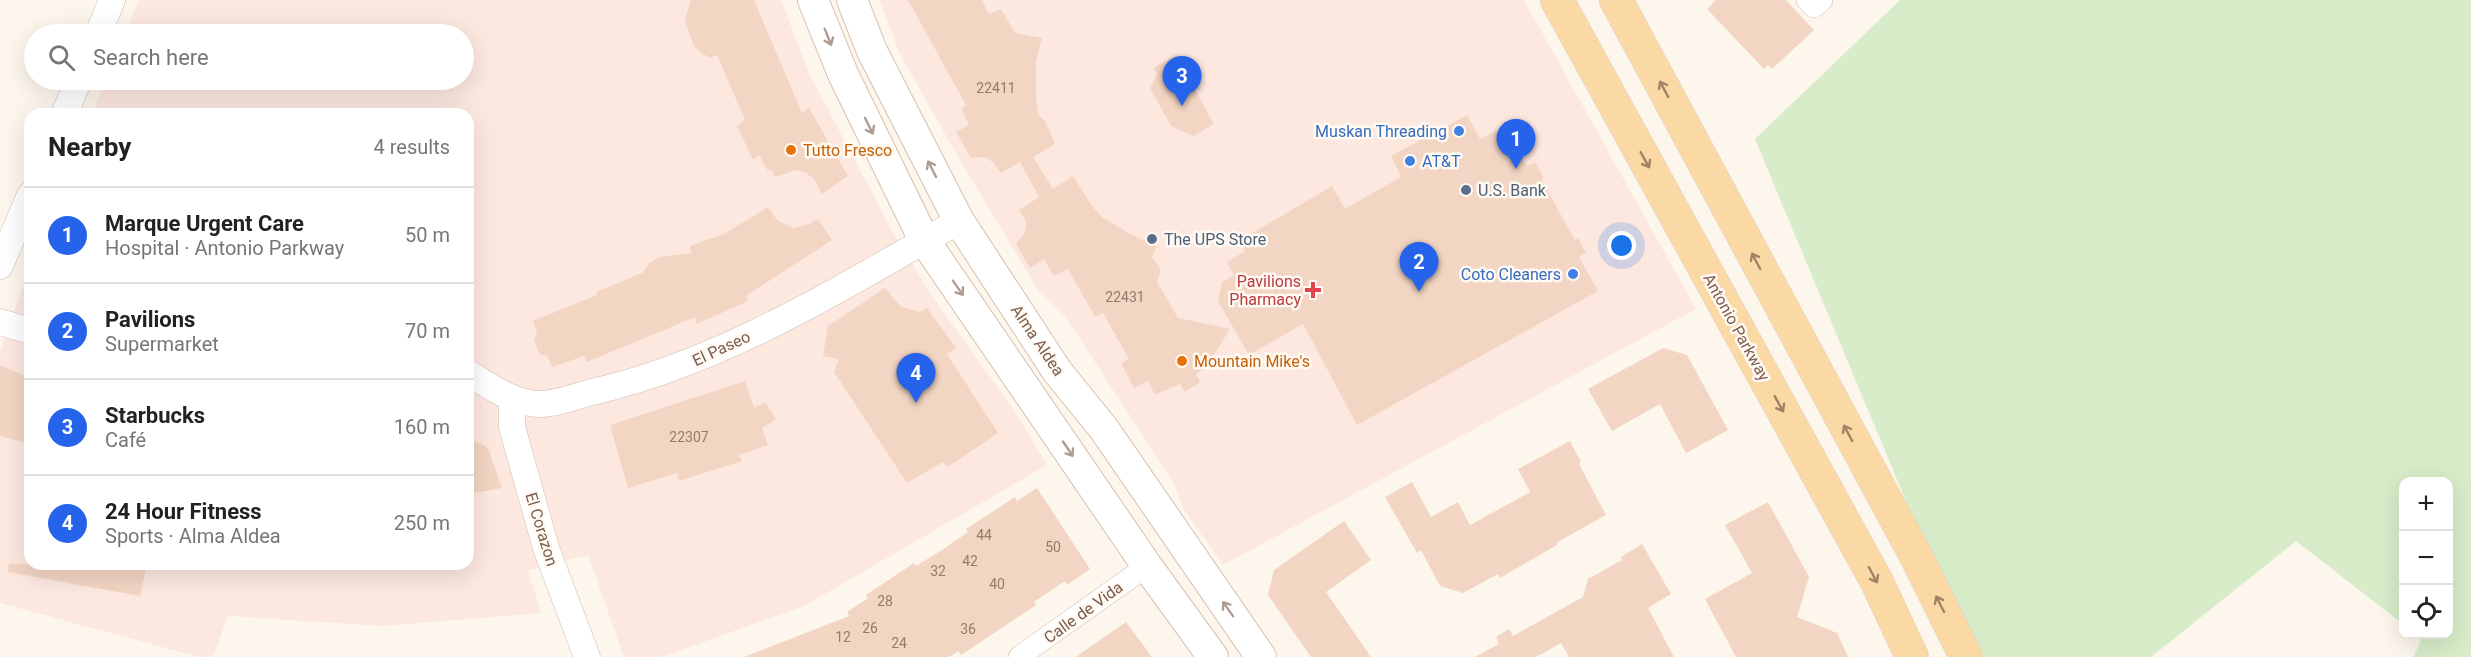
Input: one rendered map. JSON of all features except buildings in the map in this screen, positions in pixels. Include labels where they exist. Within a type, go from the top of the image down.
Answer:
[{"type":"main road","points":[[813,0],[843,74],[924,240],[1147,566],[1214,657]]},
{"type":"main road","name":"Alma Aldea","points":[[852,0],[872,51],[959,221],[1057,370],[1104,429],[1262,657]]},
{"type":"main road","name":"Antonio Parkway","points":[[1557,0],[1877,582],[1912,657]]},
{"type":"main road","points":[[1616,0],[1857,451],[1916,556],[1966,657]]},
{"type":"main road","points":[[1147,566],[1188,591],[1237,657]]},
{"type":"street","points":[[102,24],[112,0]]},
{"type":"street","points":[[67,108],[75,90]]},
{"type":"street","points":[[0,266],[24,209]]},
{"type":"street","name":"El Paseo","points":[[474,377],[512,398],[540,405],[642,380],[740,340],[959,221]]},
{"type":"street","points":[[0,321],[24,329]]},
{"type":"street","name":"El Corazon","points":[[512,398],[512,427],[546,548],[587,657]]},
{"type":"street","name":"Calle de Vida","points":[[1019,657],[1147,566]]},
{"type":"shaded area","points":[[139,0],[781,0],[810,75],[889,225],[932,296],[1016,413],[1047,465],[806,605],[662,657],[624,657],[588,555],[528,570],[541,613],[383,626],[228,616],[213,657],[199,657],[0,603],[0,352],[24,283],[24,570],[474,570],[474,108],[94,108],[102,90],[474,90],[474,24],[129,24]]},
{"type":"shaded area","points":[[880,0],[1524,0],[1696,309],[1223,565],[1184,510],[1175,485],[1065,316],[1039,291],[959,159],[898,50]]},
{"type":"green space","points":[[1900,0],[2471,0],[2471,657],[2413,657],[2422,639],[2453,639],[2453,477],[2399,477],[2399,621],[2296,541],[2151,657],[1971,657],[1755,139]]},
{"type":"place","name":"Starbucks","points":[[1182,106]]},
{"type":"place","name":"Muskan Threading","points":[[1459,131]]},
{"type":"place","name":"Tutto Fresco","points":[[791,150]]},
{"type":"place","name":"AT&T","points":[[1410,161]]},
{"type":"place","name":"Marque Urgent Care","points":[[1516,169]]},
{"type":"place","name":"U.S. Bank","points":[[1466,190]]},
{"type":"place","name":"The UPS Store","points":[[1152,239]]},
{"type":"place","name":"Coto Cleaners","points":[[1573,274]]},
{"type":"place","name":"Pavilions Pharmacy","points":[[1313,290]]},
{"type":"place","name":"Pavilions","points":[[1419,292]]},
{"type":"place","name":"Mountain Mike's","points":[[1182,361]]},
{"type":"place","name":"24 Hour Fitness","points":[[916,403]]}]
